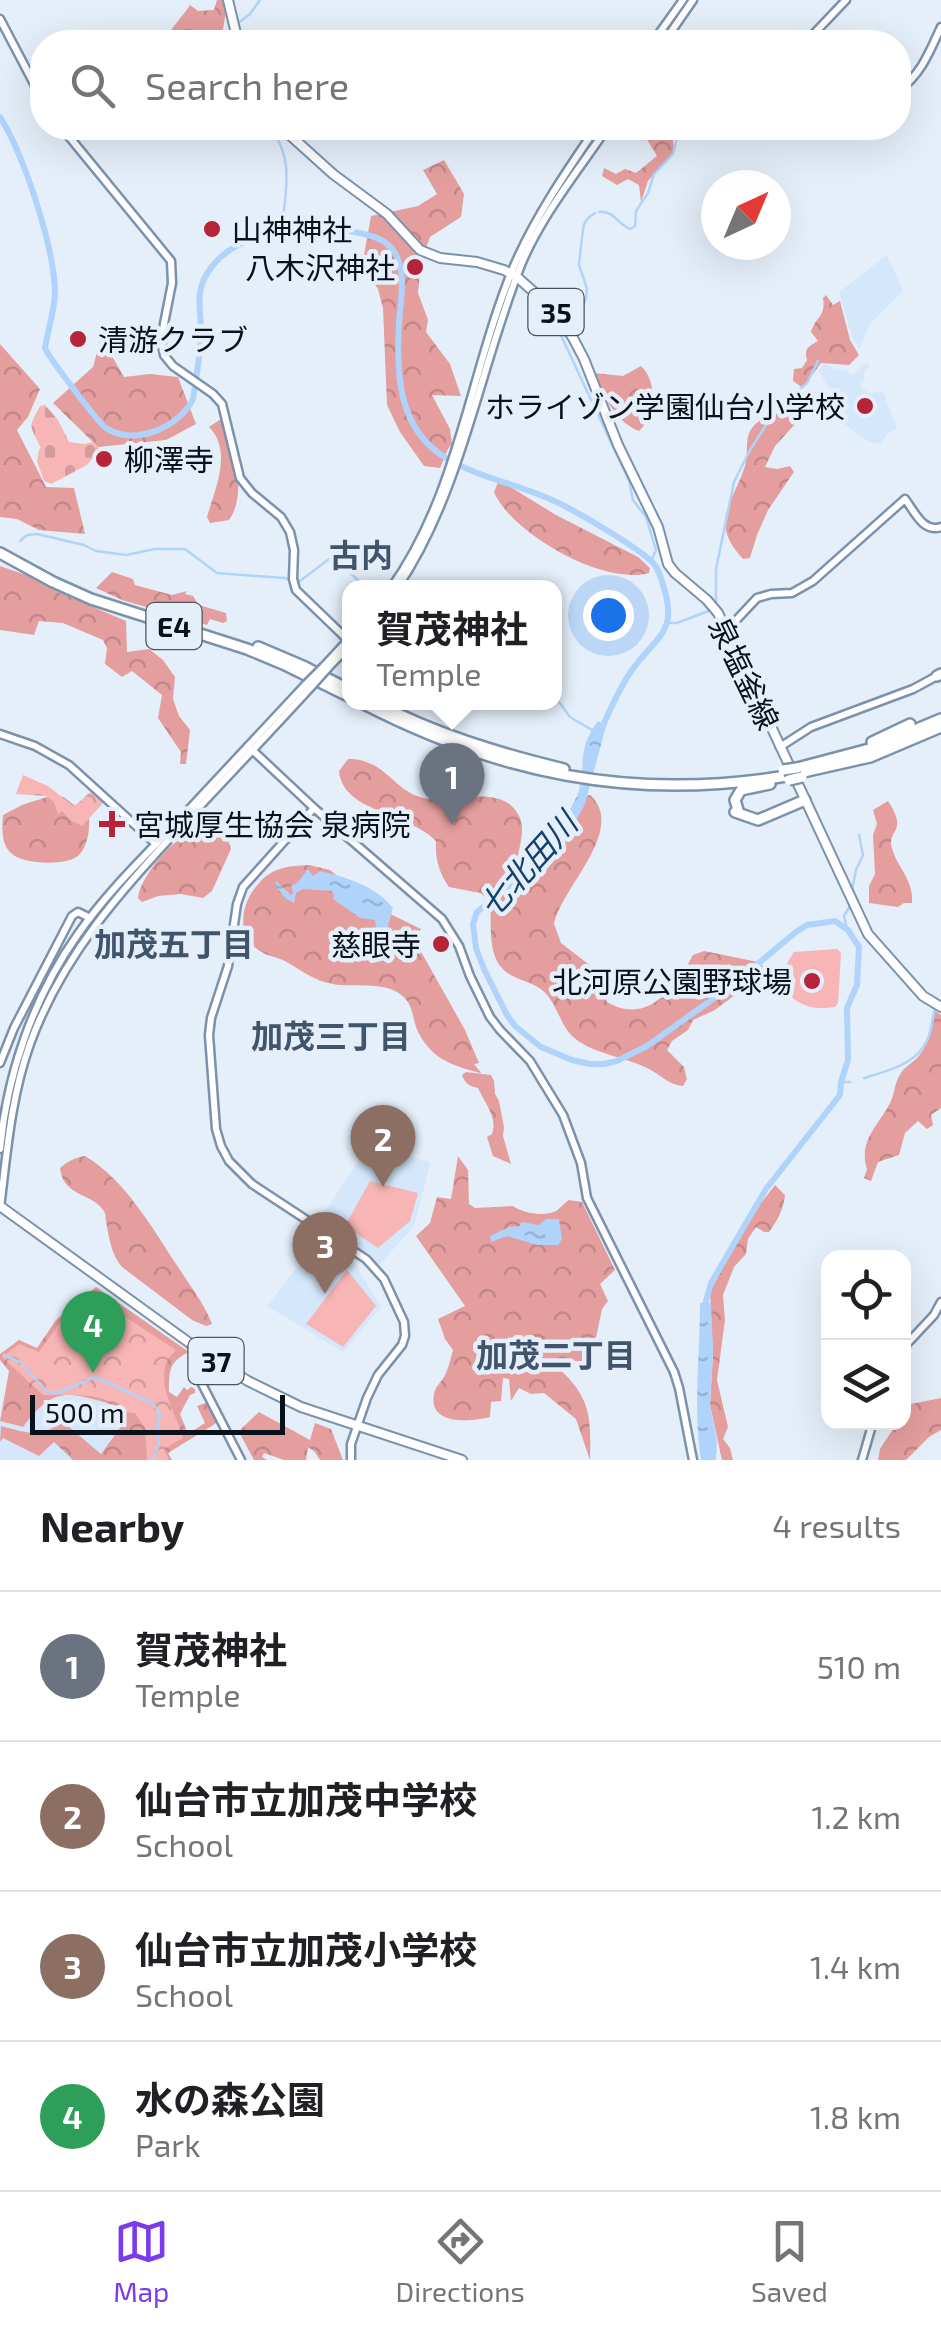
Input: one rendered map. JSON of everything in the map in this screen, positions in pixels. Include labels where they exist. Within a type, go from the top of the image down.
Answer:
[{"type":"highway","name":"E4","points":[[0,550],[90,593],[250,644],[305,667],[342,688]]},
{"type":"highway","points":[[376,710],[470,752],[515,765],[616,779],[786,775]]},
{"type":"highway","points":[[391,710],[474,746],[563,772]]},
{"type":"highway","points":[[813,764],[886,743],[941,719]]},
{"type":"highway","points":[[799,773],[910,724]]},
{"type":"highway","points":[[634,784],[710,785],[799,773],[889,750],[941,726]]},
{"type":"highway","points":[[786,775],[744,788],[735,798],[734,811],[764,817],[805,800]]},
{"type":"highway","points":[[616,779],[694,792]]},
{"type":"main road","points":[[228,0],[235,30]]},
{"type":"main road","name":"泉塩釜線","points":[[296,140],[387,214],[420,250],[440,258],[477,262],[514,276],[554,310],[573,338],[624,459],[658,527],[668,564],[714,608],[868,934],[924,996],[938,1006]]},
{"type":"main road","name":"37","points":[[0,1208],[240,1381],[287,1406],[462,1460]]},
{"type":"main road","name":"37","points":[[357,1428],[448,1460]]},
{"type":"street","points":[[662,30],[683,0]]},
{"type":"street","points":[[672,30],[693,0]]},
{"type":"street","points":[[818,30],[846,0]]},
{"type":"street","points":[[0,19],[30,76]]},
{"type":"street","points":[[911,80],[924,64],[941,27]]},
{"type":"street","points":[[72,140],[171,261],[172,283],[161,345],[164,355],[172,366],[216,397],[226,412],[240,478],[288,526],[294,544],[293,581],[302,597],[342,635]]},
{"type":"street","points":[[398,580],[448,478],[514,276],[546,203],[588,140]]},
{"type":"street","points":[[514,276],[599,140]]},
{"type":"street","points":[[726,631],[756,598],[792,594],[814,582],[905,499],[926,527],[941,527]]},
{"type":"street","points":[[0,1149],[12,1082],[32,1020],[59,965],[90,918],[342,650]]},
{"type":"street","points":[[780,747],[811,727],[939,675]]},
{"type":"street","points":[[0,734],[69,765],[158,846]]},
{"type":"street","points":[[250,748],[442,919],[459,946],[490,1017],[530,1061],[550,1092],[581,1163],[587,1198],[674,1372],[693,1460]]},
{"type":"street","points":[[314,808],[242,887],[228,966],[209,1034],[216,1129],[228,1161],[252,1184],[366,1260],[384,1279],[404,1322],[402,1345],[375,1381],[350,1450],[351,1460]]},
{"type":"street","points":[[0,1208],[13,1105],[42,1015],[64,970],[92,928],[158,846]]},
{"type":"street","points":[[0,1063],[72,916],[82,912],[90,918]]},
{"type":"street","points":[[910,1340],[941,1302]]},
{"type":"street","points":[[206,1357],[201,1382],[242,1460]]},
{"type":"street","points":[[862,1460],[871,1430]]},
{"type":"shaded area","points":[[887,255],[903,291],[870,324],[859,349],[839,292]]},
{"type":"shaded area","name":"ホライゾン学園仙台小学校","points":[[824,363],[852,375],[867,363],[861,387],[869,393],[883,392],[897,428],[880,444],[869,442],[838,420],[846,409],[819,370]]},
{"type":"shaded area","points":[[368,1146],[430,1164],[414,1226],[380,1264],[319,1221]]},
{"type":"shaded area","points":[[320,1238],[356,1265],[381,1307],[343,1352],[267,1306]]},
{"type":"shaded area","points":[[65,1395],[114,1405],[125,1422],[101,1454],[103,1460],[0,1460],[0,1421],[23,1427],[50,1398]]},
{"type":"green space","points":[[217,0],[228,0],[223,30],[172,30],[190,5],[198,11],[214,10]]},
{"type":"green space","points":[[647,140],[673,140],[674,151],[648,181],[641,202],[639,185],[628,179],[617,185],[602,176],[604,168],[616,174],[625,169],[636,173],[657,156]]},
{"type":"green space","points":[[444,160],[464,194],[461,217],[430,237],[421,262],[418,293],[428,320],[426,332],[450,364],[461,396],[432,395],[450,429],[452,444],[440,468],[424,466],[387,405],[383,308],[378,289],[362,266],[371,216],[418,206],[437,194],[423,170]]},
{"type":"green space","points":[[826,295],[833,305],[840,301],[850,340],[859,355],[849,365],[821,363],[803,388],[793,381],[794,369],[802,368],[808,348],[818,341],[811,332],[822,313]]},
{"type":"green space","points":[[101,337],[124,377],[178,377],[196,424],[166,440],[98,447],[53,403],[93,367]]},
{"type":"green space","points":[[0,344],[40,389],[28,417],[17,430],[46,487],[74,488],[85,534],[39,530],[17,519],[0,517]]},
{"type":"green space","points":[[641,366],[650,381],[653,399],[649,417],[639,431],[611,407],[594,373],[623,376]]},
{"type":"green space","points":[[45,405],[69,442],[92,442],[100,449],[87,465],[51,484],[44,481],[37,461],[41,448],[31,426],[40,406]]},
{"type":"green space","points":[[779,413],[792,414],[797,422],[775,446],[765,467],[790,466],[794,472],[768,510],[750,558],[743,559],[727,534],[726,512],[745,466],[750,432],[761,420]]},
{"type":"green space","points":[[224,417],[237,470],[238,496],[229,520],[210,523],[207,517],[221,459],[220,447],[209,427]]},
{"type":"green space","points":[[499,480],[638,557],[650,568],[649,573],[608,572],[539,540],[504,508],[494,492]]},
{"type":"green space","points":[[0,566],[126,621],[127,652],[149,649],[163,660],[175,677],[173,699],[179,716],[190,730],[186,764],[180,764],[181,752],[158,718],[162,695],[132,671],[122,677],[105,664],[107,648],[103,640],[63,623],[39,621],[34,635],[0,630]]},
{"type":"green space","points":[[112,572],[133,579],[135,585],[172,595],[187,591],[185,594],[193,596],[199,605],[226,613],[227,621],[210,619],[207,625],[122,600],[96,588]]},
{"type":"green space","points":[[348,759],[371,764],[423,798],[487,797],[510,804],[521,823],[517,872],[526,888],[553,853],[585,796],[590,795],[600,809],[597,842],[554,924],[561,943],[596,970],[607,1002],[622,1008],[648,1006],[669,990],[693,955],[704,951],[758,962],[764,967],[759,977],[715,1010],[693,1020],[688,1030],[672,1041],[667,1050],[684,1067],[687,1079],[683,1086],[579,1041],[567,1030],[547,995],[502,968],[492,945],[490,900],[480,893],[449,887],[438,865],[436,841],[425,832],[352,796],[339,771]]},
{"type":"green space","points":[[23,775],[48,786],[73,806],[94,791],[104,802],[82,826],[62,811],[58,814],[54,802],[46,796],[16,794]]},
{"type":"green space","points":[[53,795],[64,797],[89,817],[88,837],[82,851],[74,859],[56,862],[17,857],[4,840],[3,815]]},
{"type":"green space","points":[[888,801],[897,819],[892,848],[912,895],[912,903],[898,907],[869,903],[869,886],[875,874],[873,835],[877,824],[873,810]]},
{"type":"green space","points":[[225,830],[231,849],[212,891],[203,898],[181,894],[142,902],[138,898],[150,871],[165,852],[190,833]]},
{"type":"green space","points":[[309,865],[330,870],[376,907],[421,929],[415,941],[465,1030],[479,1063],[474,1064],[481,1073],[434,1053],[421,1037],[407,1001],[393,990],[320,980],[260,951],[250,942],[243,924],[254,889],[276,870]]},
{"type":"green space","name":"北河原公園野球場","points":[[837,949],[841,953],[835,1007],[809,1006],[790,996],[784,977],[794,952]]},
{"type":"green space","points":[[935,1011],[941,1015],[941,1108],[931,1115],[933,1125],[927,1129],[918,1121],[905,1133],[899,1155],[878,1162],[871,1181],[864,1178],[867,1142],[890,1103],[901,1073],[925,1046]]},
{"type":"green space","points":[[462,1075],[491,1075],[494,1081],[511,1164],[493,1156],[487,1137],[492,1134],[492,1116],[478,1088],[465,1081]]},
{"type":"green space","points":[[85,1156],[113,1178],[138,1207],[198,1296],[212,1324],[206,1326],[192,1320],[122,1267],[111,1246],[105,1213],[62,1178],[60,1168]]},
{"type":"green space","points":[[458,1156],[468,1170],[469,1204],[475,1208],[513,1206],[545,1214],[569,1200],[582,1202],[615,1270],[600,1284],[608,1301],[602,1309],[591,1362],[558,1360],[556,1366],[576,1387],[586,1408],[590,1460],[576,1419],[544,1393],[531,1394],[519,1388],[511,1401],[509,1379],[503,1378],[501,1401],[491,1402],[490,1417],[444,1417],[434,1404],[435,1391],[453,1350],[438,1319],[465,1306],[416,1236],[430,1223],[437,1197],[451,1199]]},
{"type":"green space","points":[[370,1181],[418,1193],[410,1221],[378,1248],[345,1226]]},
{"type":"green space","points":[[775,1185],[785,1195],[780,1215],[769,1232],[756,1227],[723,1295],[725,1320],[717,1380],[728,1427],[723,1439],[733,1460],[722,1460],[710,1405],[710,1292],[748,1220]]},
{"type":"green space","points":[[347,1270],[376,1306],[343,1347],[306,1324]]},
{"type":"green space","points":[[96,1287],[189,1352],[177,1359],[172,1368],[169,1392],[177,1397],[184,1387],[195,1389],[180,1414],[188,1434],[205,1423],[197,1406],[208,1402],[218,1422],[168,1453],[172,1460],[73,1460],[54,1442],[39,1456],[3,1438],[0,1442],[1,1426],[40,1433],[62,1421],[101,1454],[125,1421],[114,1405],[63,1395],[44,1404],[23,1427],[0,1421],[9,1371],[0,1354],[19,1340],[37,1348],[56,1320]]},
{"type":"green space","points":[[85,1306],[116,1311],[176,1350],[167,1362],[164,1383],[183,1438],[164,1449],[169,1460],[147,1460],[145,1428],[135,1413],[124,1412],[97,1397],[43,1395],[2,1357],[19,1344],[39,1352],[60,1322]]},
{"type":"green space","points":[[941,1398],[941,1430],[906,1460],[878,1460],[892,1430],[911,1430],[911,1404]]},
{"type":"green space","points":[[259,1412],[310,1440],[315,1423],[331,1429],[343,1460],[320,1460],[308,1447],[306,1460],[284,1460],[264,1453],[262,1457],[267,1460],[254,1460],[240,1434]]},
{"type":"water","points":[[598,721],[606,726],[585,804],[555,858],[548,852],[578,794],[584,749]]},
{"type":"water","points":[[308,869],[313,876],[320,871],[360,884],[386,900],[393,908],[386,933],[376,927],[375,920],[360,918],[333,899],[332,891],[303,889],[296,893],[294,903],[285,898],[276,881],[291,895],[291,886]]},
{"type":"water","points":[[546,1219],[559,1219],[562,1239],[558,1245],[537,1245],[507,1236],[491,1242],[490,1236],[509,1227],[520,1226],[521,1222],[539,1225]]},
{"type":"water","points":[[700,1303],[711,1303],[710,1405],[717,1441],[716,1460],[701,1460],[697,1401]]},
{"type":"waterway","points":[[237,24],[260,0]]},
{"type":"waterway","name":"七北田川","points":[[0,117],[28,178],[50,253],[55,294],[45,348],[94,415],[117,433],[142,435],[155,431],[187,409],[193,399],[200,348],[202,285],[209,270],[231,249],[270,234],[315,229],[360,233],[390,246],[402,277],[400,381],[403,399],[418,432],[430,446],[459,465],[539,494],[590,520],[647,557],[659,571],[667,601],[667,624],[627,677],[601,730]]},
{"type":"waterway","points":[[278,140],[286,166],[282,232]]},
{"type":"waterway","points":[[599,212],[608,213],[630,229],[635,226],[636,211],[654,174],[673,154],[676,140]]},
{"type":"waterway","points":[[567,322],[586,299],[579,265],[584,225],[595,213]]},
{"type":"waterway","points":[[561,327],[558,329],[629,481],[633,500],[646,517],[656,550],[651,561]]},
{"type":"waterway","points":[[716,603],[716,569],[734,482],[776,409],[807,383],[818,361]]},
{"type":"waterway","points":[[20,541],[37,534],[126,555],[155,549],[185,549],[217,573],[300,581],[333,556],[358,580]]},
{"type":"waterway","points":[[667,623],[711,610]]},
{"type":"waterway","points":[[562,706],[570,717],[592,730]]},
{"type":"waterway","points":[[852,890],[863,855],[859,835]]},
{"type":"waterway","name":"七北田川","points":[[557,838],[532,868],[477,912],[473,924],[484,969],[515,1026],[541,1047],[572,1060],[604,1064],[647,1046],[807,925],[835,921],[848,930],[859,947],[857,985],[847,1008],[848,1060],[840,1095],[766,1189],[711,1283],[704,1308]]},
{"type":"waterway","points":[[847,929],[844,916],[850,906]]},
{"type":"waterway","points":[[864,1078],[913,1058],[926,1043],[941,1001]]},
{"type":"waterway","points":[[841,1082],[850,1082]]},
{"type":"waterway","points":[[4,1355],[20,1362],[47,1392],[60,1392],[95,1377],[152,1403],[160,1413],[159,1445],[152,1460]]},
{"type":"place","name":"山神神社","points":[[212,229]]},
{"type":"place","name":"八木沢神社","points":[[415,267]]},
{"type":"place","name":"清游クラブ","points":[[78,339]]},
{"type":"place","name":"ホライゾン学園仙台小学校","points":[[865,406]]},
{"type":"place","name":"柳澤寺","points":[[104,459]]},
{"type":"place","name":"宮城厚生協会 泉病院","points":[[112,824]]},
{"type":"place","name":"賀茂神社","points":[[452,825]]},
{"type":"place","name":"慈眼寺","points":[[441,944]]},
{"type":"place","name":"北河原公園野球場","points":[[812,981]]},
{"type":"place","name":"仙台市立加茂中学校","points":[[383,1187]]},
{"type":"place","name":"仙台市立加茂小学校","points":[[325,1294]]},
{"type":"place","name":"水の森公園","points":[[93,1373]]},
{"type":"district","name":"古内","points":[[361,554]]},
{"type":"district","name":"加茂五丁目","points":[[174,943]]},
{"type":"district","name":"加茂三丁目","points":[[331,1035]]},
{"type":"district","name":"加茂二丁目","points":[[556,1354]]}]
